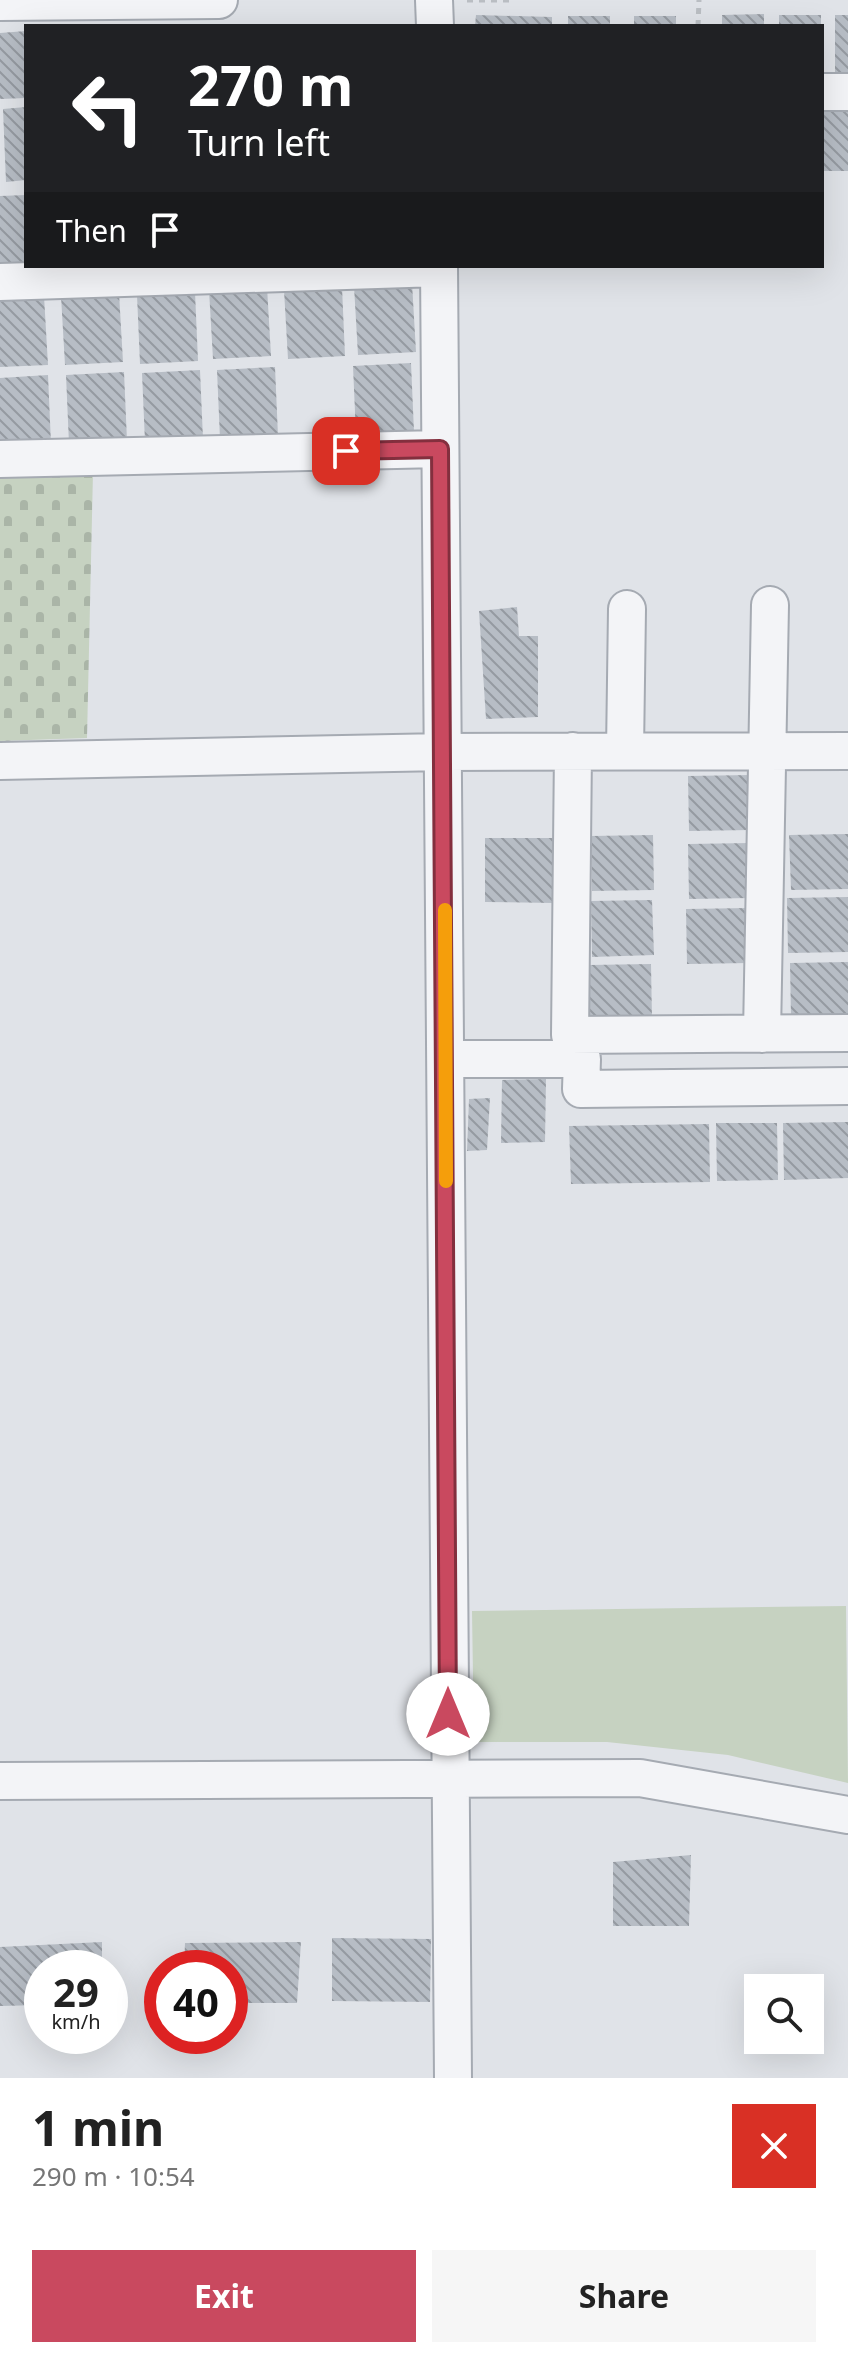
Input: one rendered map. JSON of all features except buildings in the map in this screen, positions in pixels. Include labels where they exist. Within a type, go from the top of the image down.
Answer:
[{"type":"street","points":[[0,2],[219,0]]},
{"type":"street","points":[[434,0],[435,24]]},
{"type":"street","points":[[154,24],[155,1]]},
{"type":"street","points":[[824,92],[848,92]]},
{"type":"street","points":[[0,282],[410,268]]},
{"type":"street","points":[[439,268],[448,1776],[453,2078]]},
{"type":"street","points":[[0,459],[440,449]]},
{"type":"street","points":[[762,1034],[770,605]]},
{"type":"street","points":[[625,751],[627,609]]},
{"type":"street","points":[[573,751],[570,1035],[848,1033]]},
{"type":"street","points":[[0,761],[444,752],[848,751]]},
{"type":"street","points":[[446,1059],[582,1059],[581,1089],[848,1086]]},
{"type":"street","points":[[0,1781],[448,1776],[640,1778],[848,1815]]},
{"type":"path","points":[[462,1],[514,0]]},
{"type":"path","points":[[698,24],[699,0]]},
{"type":"green space","points":[[0,472],[93,472],[87,738],[0,741]]},
{"type":"green space","points":[[846,1606],[848,1783],[728,1755],[607,1742],[474,1742],[472,1611]]},
{"type":"slow traffic","points":[[445,910],[446,1181]]},
{"type":"route","points":[[346,451],[440,449],[448,1714]]}]
